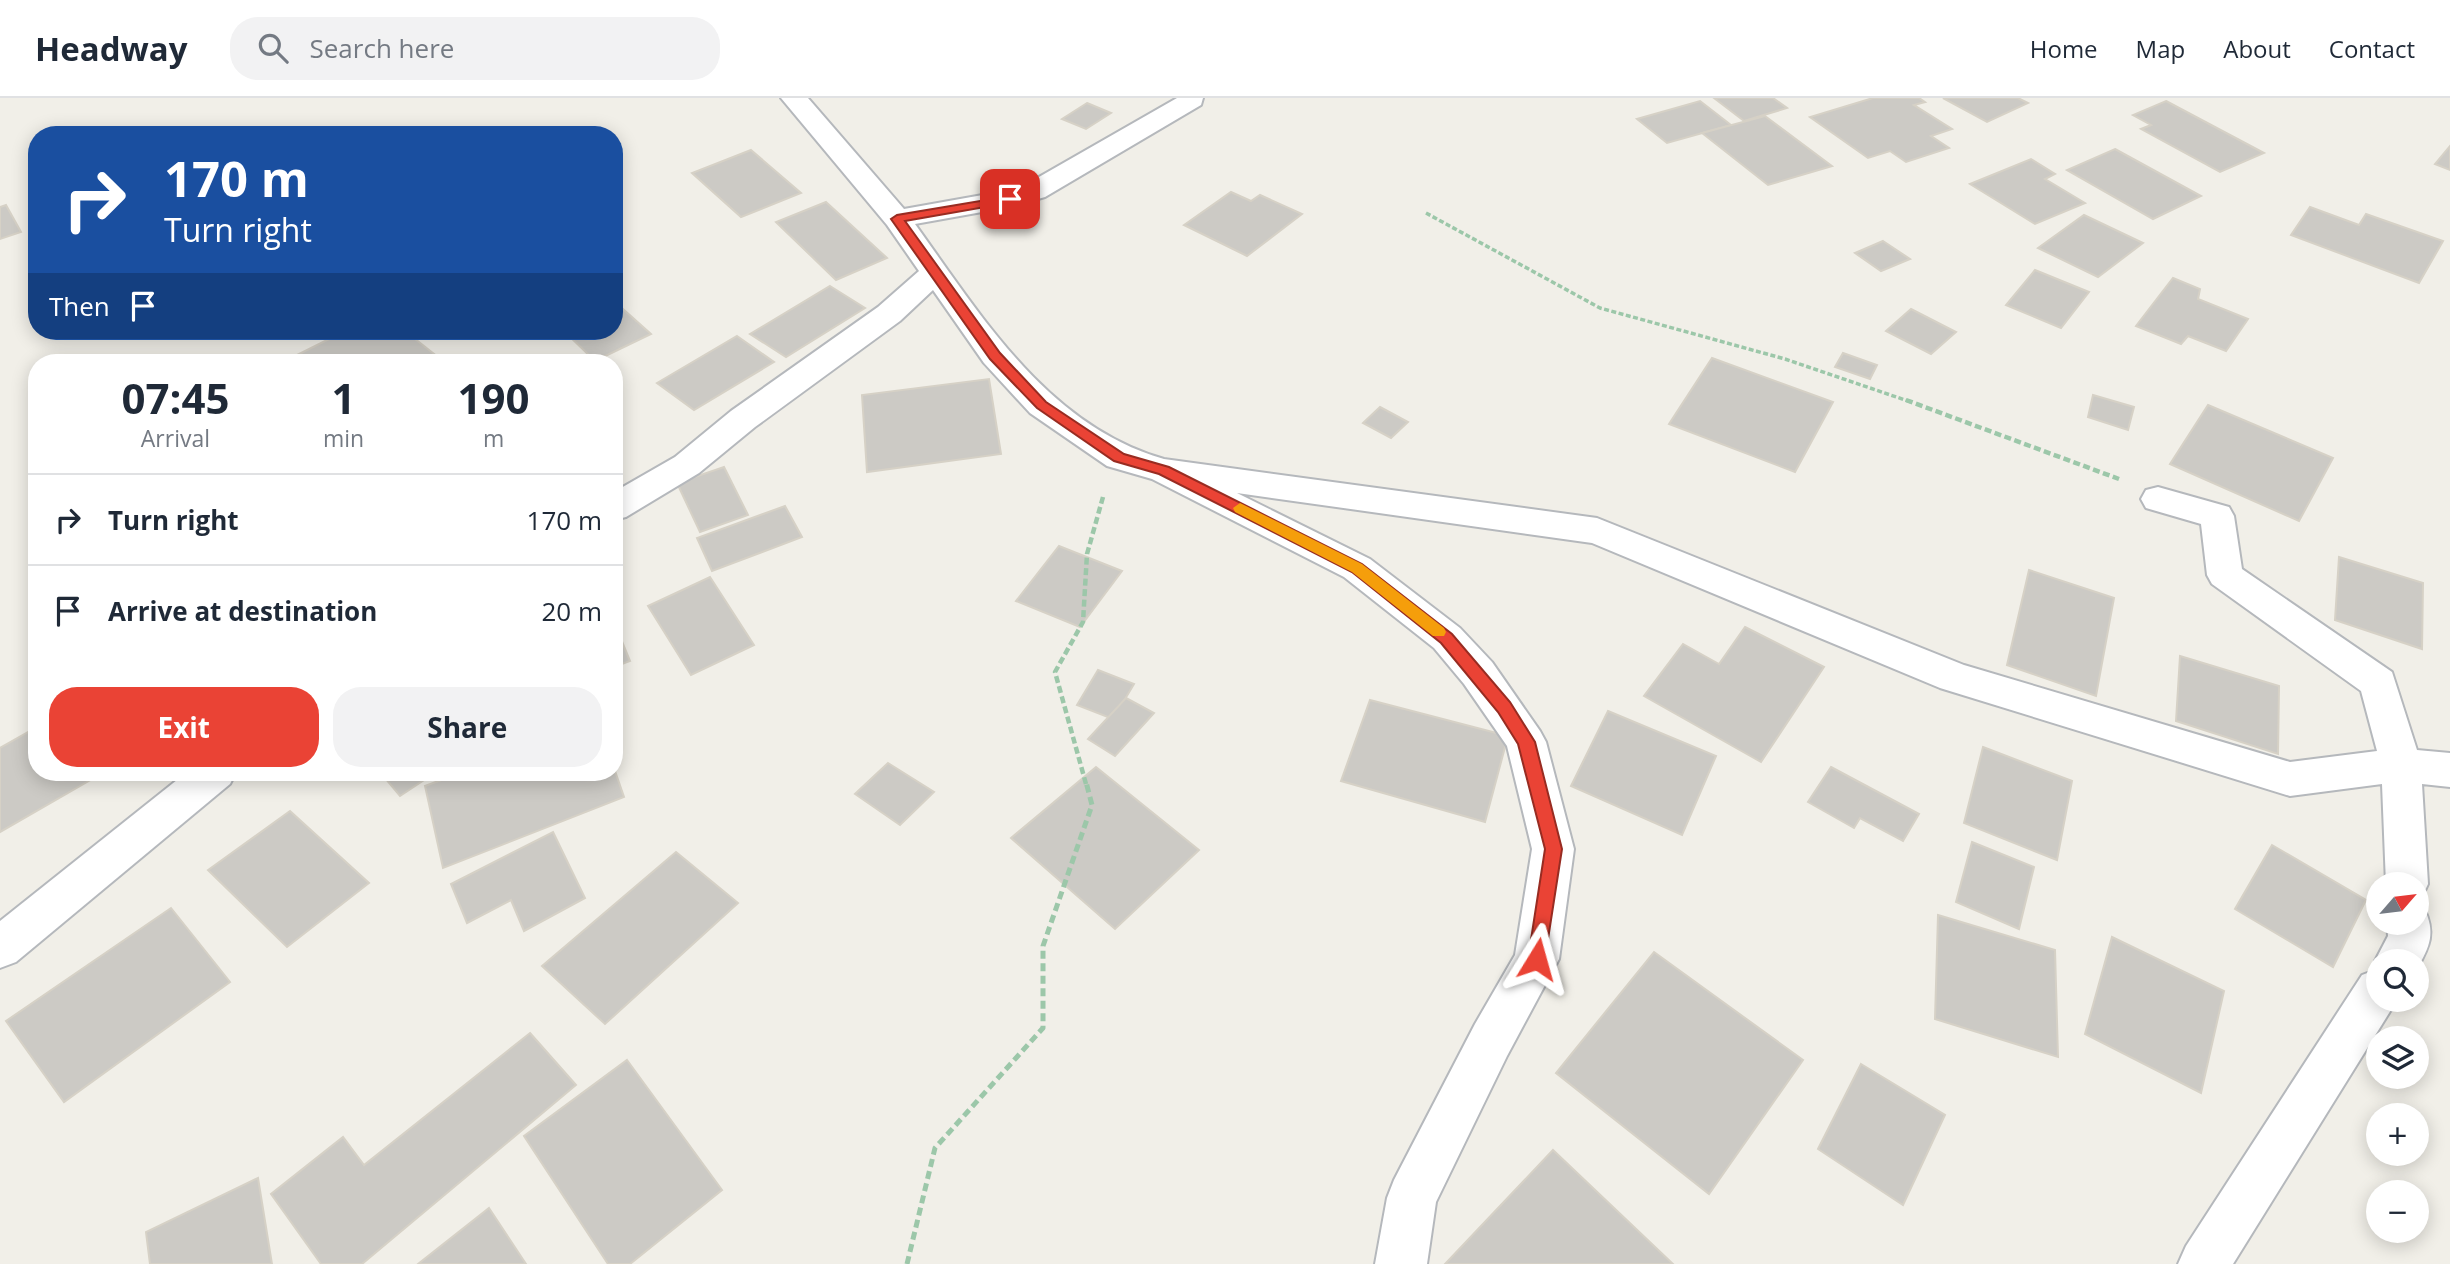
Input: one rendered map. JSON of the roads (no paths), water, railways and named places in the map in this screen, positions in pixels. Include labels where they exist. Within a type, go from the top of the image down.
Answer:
[{"type":"street","points":[[794,98],[897,219],[995,356],[1041,405],[1119,457],[1164,471],[1597,531],[1954,677],[2290,779],[2401,765],[2450,770]]},
{"type":"street","points":[[897,219],[1010,199],[1035,191],[1192,100]]},
{"type":"street","points":[[623,503],[687,465],[743,419],[889,314],[935,272]]},
{"type":"street","points":[[1164,471],[1357,568],[1447,639],[1478,673],[1526,742],[1553,849],[1537,959],[1491,1040],[1412,1198],[1401,1264]]},
{"type":"street","points":[[2143,491],[2217,516],[2225,575],[2378,683],[2401,765],[2406,872]]},
{"type":"street","points":[[0,948],[205,781]]},
{"type":"street","points":[[2204,1264],[2366,1009]]}]
